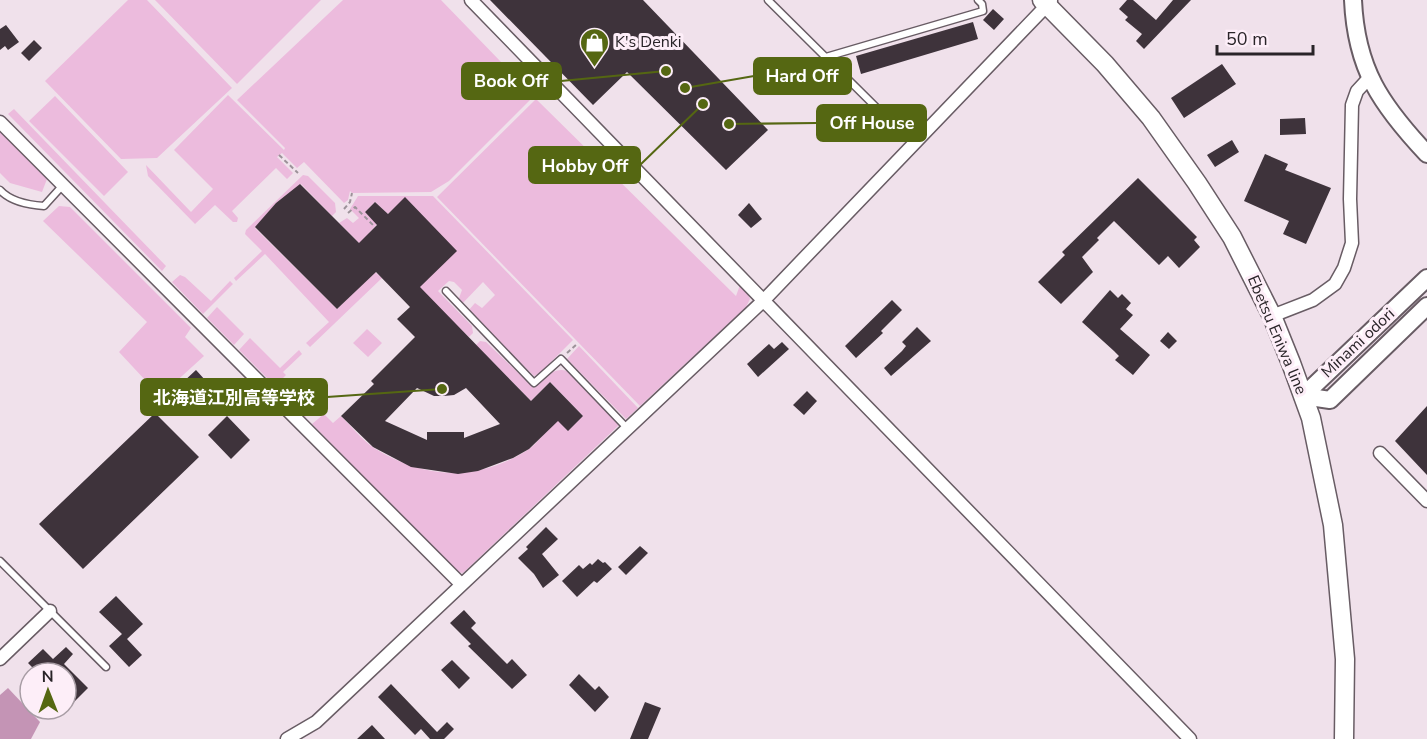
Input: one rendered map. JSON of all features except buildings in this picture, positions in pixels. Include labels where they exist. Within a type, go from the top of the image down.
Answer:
[{"type":"main road","points":[[1353,0],[1358,37],[1369,78],[1390,112],[1427,154]]},
{"type":"main road","name":"Ebetsu Eniwa line","points":[[1047,2],[1151,118],[1232,237],[1272,316],[1311,418],[1333,525],[1345,659],[1344,739]]},
{"type":"main road","name":"Minami odori","points":[[1304,396],[1427,278]]},
{"type":"main road","name":"Minami odori","points":[[1304,396],[1330,400],[1427,306]]},
{"type":"street","points":[[471,0],[1190,739]]},
{"type":"street","points":[[287,739],[316,722],[763,301],[1047,2]]},
{"type":"street","points":[[1272,316],[1313,300],[1335,284],[1344,268],[1352,243],[1350,199],[1352,105],[1357,91],[1369,78]]},
{"type":"street","points":[[0,122],[461,584]]},
{"type":"street","points":[[1380,453],[1427,501]]},
{"type":"street","points":[[0,659],[50,611]]},
{"type":"lane","points":[[768,0],[895,126]]},
{"type":"lane","points":[[825,57],[983,11],[982,4],[978,0]]},
{"type":"lane","points":[[0,190],[30,206],[44,206],[63,185]]},
{"type":"lane","points":[[446,291],[534,383],[561,359],[627,428]]},
{"type":"lane","points":[[0,561],[106,667]]},
{"type":"path","points":[[279,155],[298,174]]},
{"type":"path","points":[[344,209],[350,202],[352,193]]},
{"type":"path","points":[[348,213],[355,207],[375,227]]},
{"type":"path","points":[[561,359],[578,343]]},
{"type":"shaded area","points":[[128,0],[147,0],[232,88],[157,158],[121,159],[45,81]]},
{"type":"shaded area","points":[[155,0],[321,0],[237,84]]},
{"type":"shaded area","points":[[343,0],[441,0],[534,96],[449,181],[431,192],[352,193],[350,191],[348,200],[344,203],[304,162],[297,168],[282,153],[277,157],[293,173],[287,179],[276,168],[232,211],[238,218],[237,222],[233,222],[215,205],[195,224],[148,176],[146,165],[191,212],[213,189],[174,150],[228,95],[284,150],[285,148],[237,100]]},
{"type":"shaded area","points":[[55,96],[128,172],[104,196],[29,121]]},
{"type":"shaded area","points":[[536,99],[736,296],[740,285],[750,299],[746,307],[640,406],[437,197]]},
{"type":"shaded area","points":[[14,109],[166,266],[162,271],[8,114]]},
{"type":"shaded area","points":[[0,131],[47,179],[42,192],[10,183],[0,173]]},
{"type":"shaded area","points":[[303,175],[308,176],[335,203],[336,212],[332,216],[301,184],[276,203],[255,228],[337,309],[375,272],[382,278],[310,347],[306,343],[329,322],[265,254],[236,281],[234,278],[262,251],[245,234],[246,230]]},
{"type":"shaded area","points":[[358,196],[433,196],[573,340],[540,373],[534,376],[468,311],[475,303],[482,308],[495,295],[483,282],[461,305],[459,298],[462,290],[454,282],[449,281],[438,291],[472,326],[473,333],[469,337],[418,289],[405,198],[388,214],[375,202],[365,212],[377,224],[369,233],[383,267],[339,223],[347,218],[353,223],[359,218],[350,209]]},
{"type":"shaded area","points":[[59,206],[70,207],[191,328],[185,337],[204,356],[160,396],[119,352],[147,322],[43,221]]},
{"type":"shaded area","points":[[180,275],[211,301],[230,281],[233,284],[203,314],[172,282]]},
{"type":"shaded area","points":[[217,307],[244,334],[234,345],[207,318]]},
{"type":"shaded area","points":[[367,329],[382,343],[368,357],[353,343]]},
{"type":"shaded area","points":[[250,338],[280,368],[299,350],[302,354],[283,372],[286,375],[275,386],[239,350]]},
{"type":"shaded area","points":[[480,341],[486,342],[534,388],[553,372],[567,371],[619,425],[463,573],[457,572],[312,424],[324,414],[333,423],[341,416],[370,445],[393,458],[431,471],[450,473],[488,468],[507,461],[530,448],[559,420],[583,416],[550,382],[531,401],[476,345]]},
{"type":"shaded area","points":[[579,346],[638,408],[626,419],[567,359]]},
{"type":"shaded area","points":[[310,386],[323,399],[305,417],[292,404]]},
{"type":"shaded area","points":[[8,688],[18,699],[18,721],[40,722],[31,739],[0,739],[0,695]]},
{"type":"place","name":"K's Denki","points":[[594,68]]},
{"type":"place","name":"Book Off","points":[[666,71]]},
{"type":"place","name":"Hard Off","points":[[685,88]]},
{"type":"place","name":"Hobby Off","points":[[703,104]]},
{"type":"place","name":"Off House","points":[[729,124]]},
{"type":"place","name":"北海道江別高等学校","points":[[442,389]]}]
